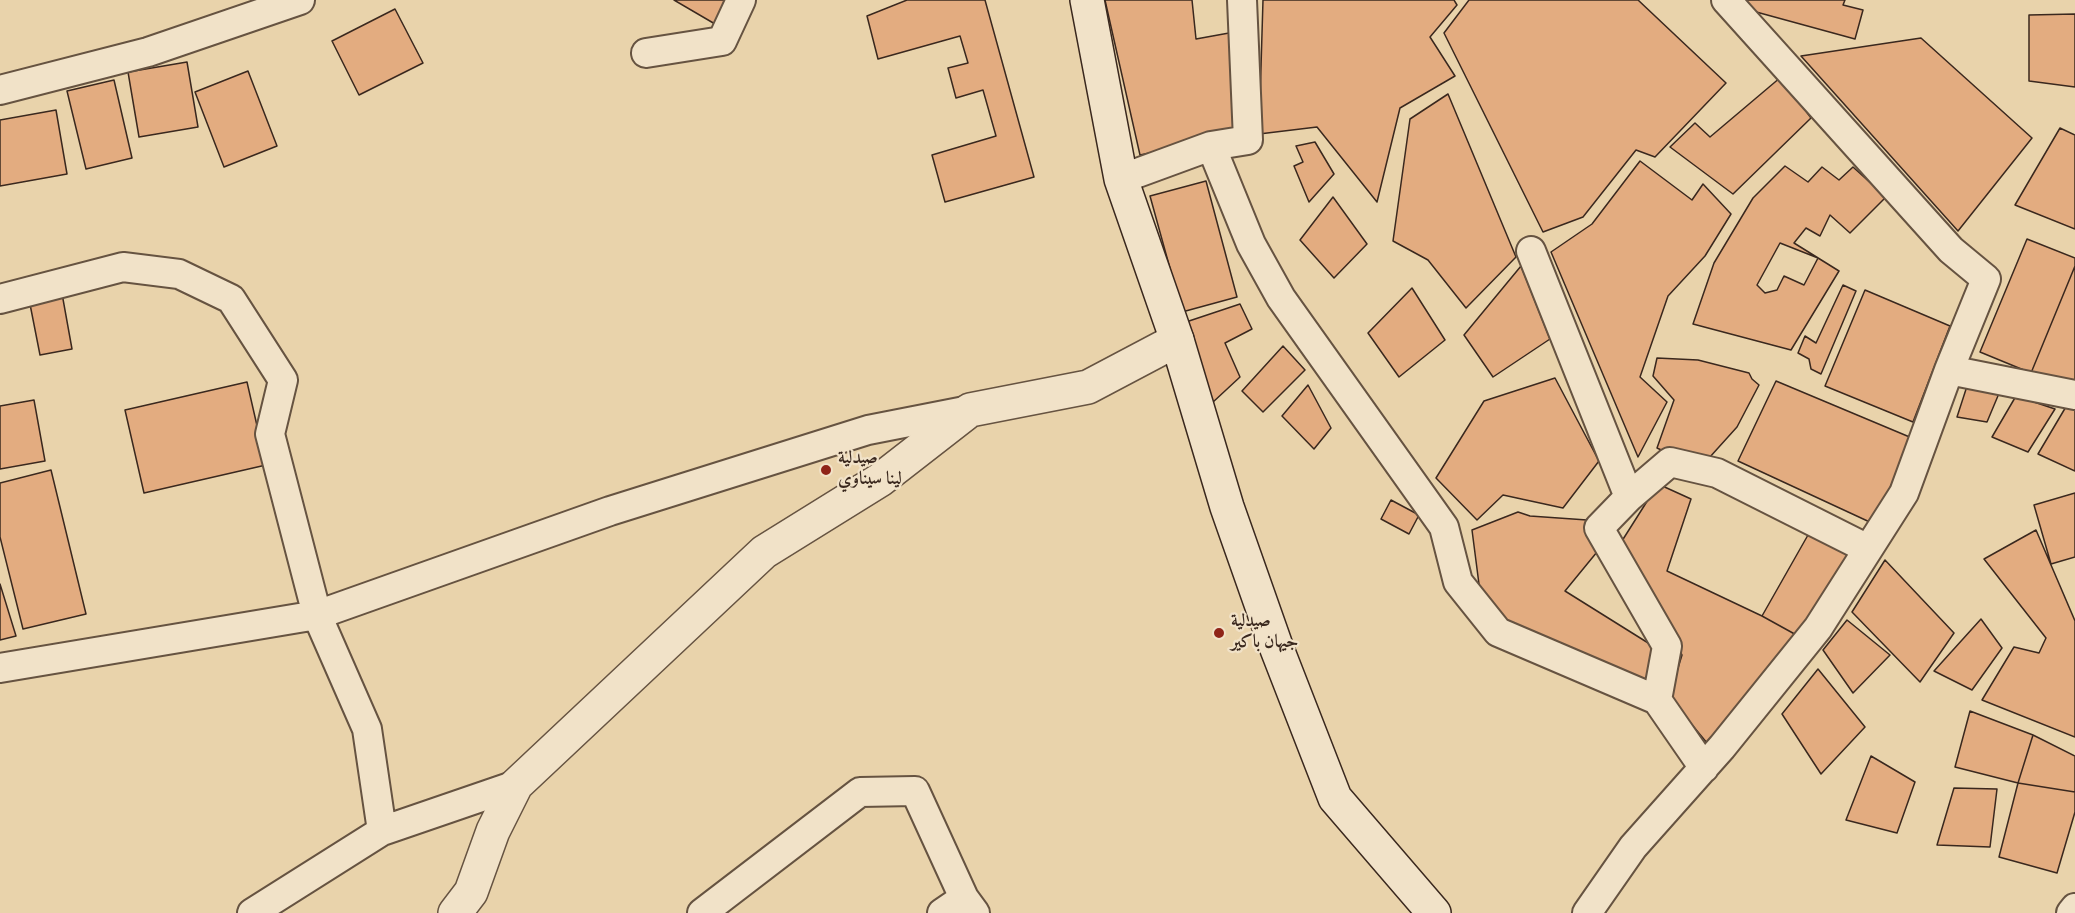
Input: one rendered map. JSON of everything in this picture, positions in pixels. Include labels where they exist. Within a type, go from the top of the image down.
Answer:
[{"type":"main road","points":[[1087,0],[1121,179],[1177,340],[1227,507],[1277,649],[1335,798],[1434,913]]},
{"type":"main road","points":[[455,913],[471,892],[493,831],[516,785],[764,552],[880,480],[970,410],[1088,387],[1177,340]]},
{"type":"street","points":[[0,90],[148,52],[300,0]]},
{"type":"street","points":[[646,53],[722,41],[741,0]]},
{"type":"street","points":[[1121,179],[1211,146],[1248,140],[1242,0]]},
{"type":"street","points":[[1587,913],[1633,847],[1704,768],[1818,628],[1869,549],[1904,493],[1949,370],[1986,279],[1951,250],[1726,0]]},
{"type":"street","points":[[1211,146],[1251,244],[1281,298],[1444,526],[1458,582],[1498,632],[1657,700],[1704,768]]},
{"type":"street","points":[[1531,251],[1629,497]]},
{"type":"street","points":[[0,299],[123,267],[179,274],[231,299],[283,381],[270,434],[317,615],[367,729],[382,831]]},
{"type":"street","points":[[1949,370],[2075,394]]},
{"type":"street","points":[[0,668],[317,615],[622,507],[868,430],[970,410]]},
{"type":"street","points":[[1657,700],[1667,646],[1599,528],[1629,497],[1670,462],[1717,473],[1869,549]]},
{"type":"street","points":[[252,913],[382,831],[516,785]]},
{"type":"street","points":[[702,913],[860,792],[915,791],[960,908]]},
{"type":"street","points":[[2071,913],[2075,908]]},
{"type":"building","points":[[674,0],[729,0],[715,24]]},
{"type":"building","points":[[907,0],[985,0],[1034,177],[945,202],[932,155],[996,136],[983,90],[956,98],[948,68],[968,63],[960,36],[878,59],[867,16]]},
{"type":"building","points":[[1105,0],[1192,0],[1196,39],[1229,33],[1237,135],[1140,155]]},
{"type":"building","points":[[1263,0],[1454,0],[1457,5],[1430,37],[1455,76],[1400,108],[1377,202],[1317,127],[1259,134]]},
{"type":"building","points":[[1469,0],[1638,0],[1726,83],[1655,157],[1636,150],[1583,217],[1543,232],[1444,33]]},
{"type":"building","points":[[1740,0],[1845,0],[1843,5],[1863,10],[1855,39],[1738,7]]},
{"type":"building","points":[[395,9],[423,63],[359,95],[332,41]]},
{"type":"building","points":[[2075,14],[2075,87],[2029,81],[2029,15]]},
{"type":"building","points":[[1921,38],[2032,138],[1958,231],[1801,56]]},
{"type":"building","points":[[187,62],[198,127],[139,137],[128,72]]},
{"type":"building","points":[[248,71],[277,146],[224,167],[195,92]]},
{"type":"building","points":[[1781,77],[1811,118],[1733,194],[1670,147],[1695,123],[1710,137]]},
{"type":"building","points":[[114,80],[132,158],[86,169],[67,91]]},
{"type":"building","points":[[1448,94],[1516,257],[1466,308],[1428,260],[1393,241],[1410,119]]},
{"type":"building","points":[[56,110],[67,174],[0,186],[0,120]]},
{"type":"building","points":[[2060,128],[2075,135],[2075,229],[2015,205]]},
{"type":"building","points":[[1315,142],[1334,174],[1309,202],[1294,166],[1303,162],[1296,146]]},
{"type":"building","points":[[1640,161],[1692,200],[1703,184],[1731,214],[1705,256],[1668,296],[1640,377],[1667,402],[1638,457],[1551,252],[1592,224]]},
{"type":"building","points":[[1785,166],[1808,182],[1822,167],[1839,180],[1853,167],[1886,197],[1850,233],[1830,215],[1820,236],[1806,228],[1794,243],[1839,271],[1791,350],[1693,324],[1714,263],[1753,198]]},
{"type":"building","points":[[1206,181],[1237,297],[1182,312],[1150,196]]},
{"type":"building","points":[[1333,197],[1367,244],[1334,278],[1300,240]]},
{"type":"building","points":[[2027,239],[2075,258],[2075,266],[2031,373],[1980,352]]},
{"type":"building","points":[[1780,243],[1818,258],[1804,285],[1784,276],[1777,290],[1765,293],[1757,285]]},
{"type":"building","points":[[1521,266],[1550,339],[1493,377],[1464,335]]},
{"type":"building","points":[[2075,266],[2075,385],[2031,373]]},
{"type":"building","points":[[1843,285],[1856,291],[1821,374],[1811,369],[1809,359],[1798,353],[1805,336],[1816,343]]},
{"type":"building","points":[[61,288],[72,349],[40,355],[28,294]]},
{"type":"building","points":[[1412,288],[1445,340],[1399,377],[1368,333]]},
{"type":"building","points":[[1865,290],[1950,326],[1913,422],[1825,386]]},
{"type":"building","points":[[1240,304],[1252,329],[1225,343],[1240,377],[1212,403],[1186,322]]},
{"type":"building","points":[[1283,346],[1305,370],[1263,412],[1242,391]]},
{"type":"building","points":[[1657,358],[1698,360],[1749,373],[1759,385],[1737,427],[1700,468],[1657,448],[1674,400],[1653,376]]},
{"type":"building","points":[[1555,378],[1599,461],[1563,508],[1503,495],[1477,520],[1436,478],[1484,401]]},
{"type":"building","points":[[1969,380],[2000,391],[1987,422],[1957,417]]},
{"type":"building","points":[[1776,381],[1912,438],[1874,524],[1738,461]]},
{"type":"building","points":[[247,382],[266,465],[144,493],[125,410]]},
{"type":"building","points":[[1308,385],[1331,428],[1314,449],[1282,416]]},
{"type":"building","points":[[2016,396],[2055,409],[2028,452],[1992,437]]},
{"type":"building","points":[[34,400],[45,461],[0,469],[0,406]]},
{"type":"building","points":[[2067,405],[2075,406],[2075,471],[2038,454]]},
{"type":"building","points":[[51,470],[86,614],[23,629],[0,537],[0,483]]},
{"type":"building","points":[[1658,484],[1691,499],[1667,571],[1762,616],[1800,637],[1712,749],[1669,697],[1682,655],[1636,564],[1620,544]]},
{"type":"building","points":[[2075,493],[2075,557],[2051,564],[2034,505]]},
{"type":"building","points":[[1391,500],[1419,515],[1409,534],[1381,519]]},
{"type":"building","points":[[1518,512],[1530,516],[1587,520],[1597,552],[1565,591],[1661,651],[1649,696],[1502,619],[1480,592],[1472,530]]},
{"type":"building","points":[[2036,530],[2075,621],[2075,737],[1982,700],[2014,647],[2039,653],[2046,638],[1984,559]]},
{"type":"building","points":[[1808,535],[1853,556],[1800,637],[1762,616]]},
{"type":"building","points":[[1885,560],[1954,633],[1920,682],[1852,612]]},
{"type":"building","points":[[0,584],[16,636],[0,640]]},
{"type":"building","points":[[1981,619],[2002,648],[1972,690],[1934,671]]},
{"type":"building","points":[[1847,620],[1890,655],[1853,693],[1823,650]]},
{"type":"building","points":[[1818,669],[1865,727],[1821,774],[1782,714]]},
{"type":"building","points":[[1970,711],[2033,735],[2018,783],[1955,767]]},
{"type":"building","points":[[2033,735],[2075,756],[2075,792],[2018,783]]},
{"type":"building","points":[[1871,756],[1915,782],[1897,833],[1846,820]]},
{"type":"building","points":[[2018,783],[2075,792],[2075,812],[2057,873],[1999,857]]},
{"type":"building","points":[[1954,788],[1997,789],[1990,847],[1937,845]]},
{"type":"place","name":"صيدلية لينا سيناوي","points":[[826,470]]},
{"type":"place","name":"صيدلية جيهان باكير","points":[[1219,633]]}]
